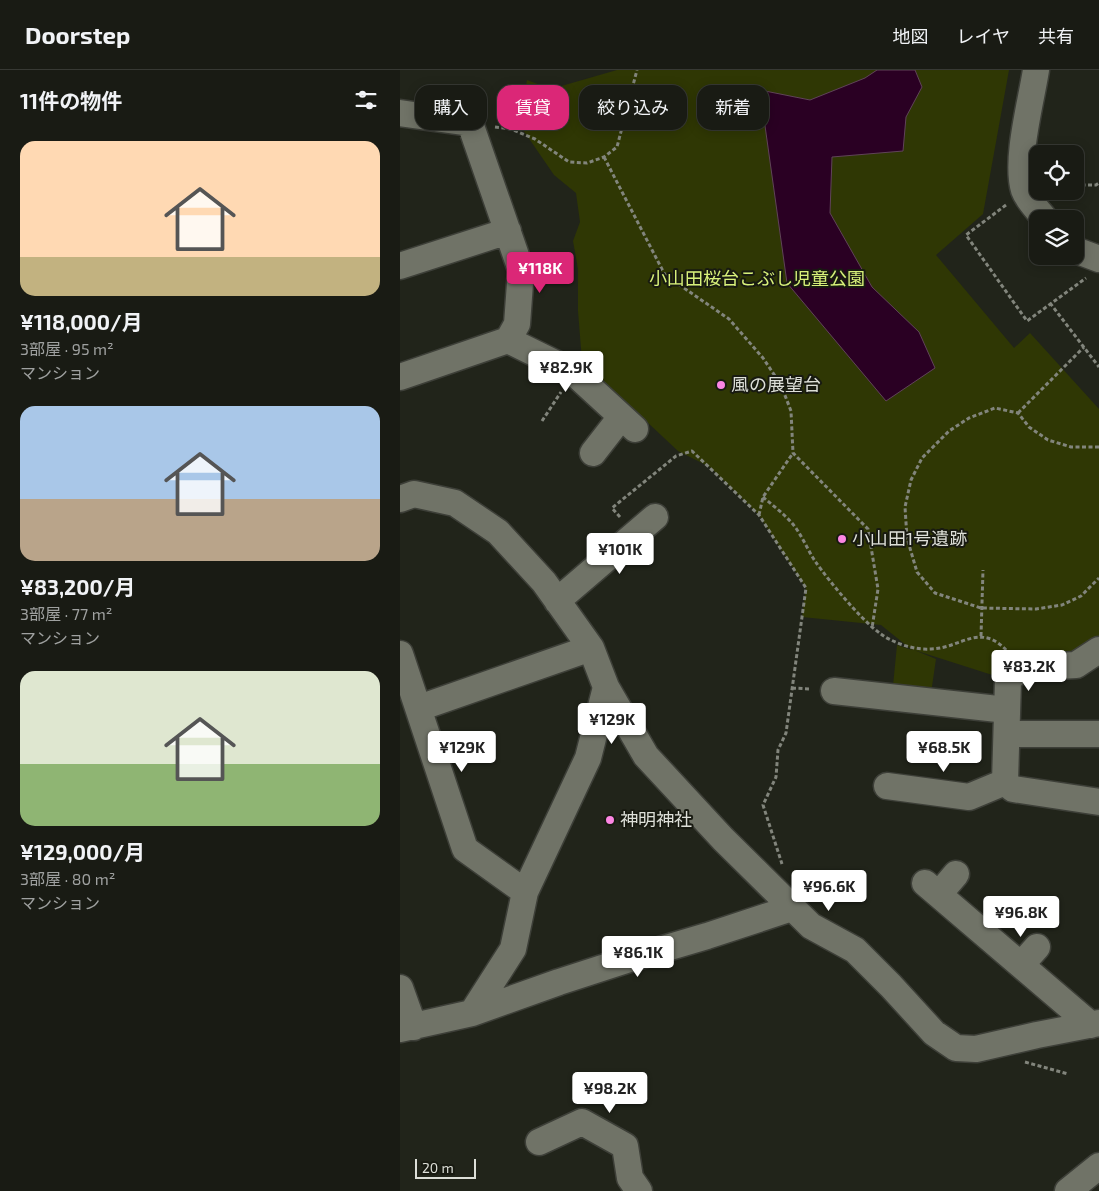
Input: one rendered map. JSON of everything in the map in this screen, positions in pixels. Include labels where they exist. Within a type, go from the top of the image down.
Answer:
[{"type":"street","points":[[1036,70],[1020,165],[1025,191],[1038,210]]},
{"type":"street","points":[[400,113],[415,115]]},
{"type":"street","points":[[400,377],[508,340],[517,324],[521,270],[472,130]]},
{"type":"street","points":[[400,266],[508,231]]},
{"type":"street","points":[[1084,258],[1095,267]]},
{"type":"street","points":[[508,340],[573,372],[628,423],[592,454]]},
{"type":"street","points":[[400,499],[414,494],[455,503],[498,532],[544,582],[592,648],[606,687],[646,756],[723,839],[792,908],[811,926],[855,950],[934,1033],[956,1048],[976,1049],[1095,1024]]},
{"type":"street","points":[[557,601],[656,517]]},
{"type":"street","points":[[419,708],[592,648]]},
{"type":"street","points":[[1005,782],[1008,680],[1021,668],[1076,665],[1099,650]]},
{"type":"street","points":[[400,654],[465,849],[525,892]]},
{"type":"street","points":[[472,1013],[513,949],[525,892],[588,758],[606,687]]},
{"type":"street","points":[[834,691],[1007,722],[1099,734]]},
{"type":"street","points":[[886,786],[969,797],[1005,782]]},
{"type":"street","points":[[1005,782],[1013,789],[1099,802]]},
{"type":"street","points":[[956,874],[932,889],[1029,956],[1095,1024]]},
{"type":"street","points":[[400,988],[407,1028],[472,1013],[559,982],[792,908]]},
{"type":"street","points":[[539,1142],[582,1122],[625,1146],[630,1178],[639,1191]]},
{"type":"street","points":[[1068,1191],[1099,1166]]},
{"type":"path","points":[[487,125],[511,129],[535,139],[569,162],[587,163],[604,157],[617,147],[637,70]]},
{"type":"path","points":[[604,157],[665,275],[729,320],[763,358],[781,385],[790,411],[793,453],[763,497],[759,516]]},
{"type":"path","points":[[1084,185],[1096,185],[1099,183]]},
{"type":"path","points":[[1025,191],[966,235],[1027,321],[1095,267]]},
{"type":"path","points":[[1050,303],[1099,367]]},
{"type":"path","points":[[1018,413],[1084,347]]},
{"type":"path","points":[[542,421],[573,372]]},
{"type":"path","points":[[1099,447],[1070,447],[1048,440],[1029,427],[1018,413],[995,408],[969,418],[949,431],[922,458],[911,480],[905,507],[907,538],[917,572],[936,593],[981,608],[1036,609],[1062,605],[1081,596],[1099,578]]},
{"type":"path","points":[[635,534],[612,508],[676,456],[692,451],[759,516],[806,588],[786,733],[778,750],[776,777],[763,805],[783,869]]},
{"type":"path","points":[[793,453],[868,529],[878,589],[872,628]]},
{"type":"path","points":[[763,497],[792,523],[838,591],[872,628],[889,640],[917,649],[933,649],[981,636],[1000,644],[1021,668]]},
{"type":"path","points":[[871,546],[907,538]]},
{"type":"path","points":[[981,636],[983,570]]},
{"type":"green space","name":"小山田桜台こぶし児童公園","points":[[617,70],[1009,70],[983,214],[936,255],[1014,348],[1030,333],[1099,409],[1099,650],[1008,680],[914,650],[936,659],[930,700],[892,696],[897,645],[912,650],[881,625],[802,617],[806,588],[759,515],[710,467],[678,451],[582,361],[578,311],[578,269],[573,241],[580,222],[576,193],[554,175],[523,130],[569,130],[569,85],[565,85]]},
{"type":"green space","name":"小山田桜台こぶし児童公園","points":[[527,80],[540,85],[526,85]]},
{"type":"shaded area","points":[[877,70],[915,70],[922,87],[906,117],[903,151],[832,157],[830,213],[872,287],[919,332],[935,368],[886,401],[787,283],[766,130],[769,130],[769,92],[810,100],[865,78]]},
{"type":"place","name":"風の展望台","points":[[721,385]]},
{"type":"place","name":"小山田1号遺跡","points":[[842,539]]},
{"type":"place","name":"神明神社","points":[[610,820]]}]
